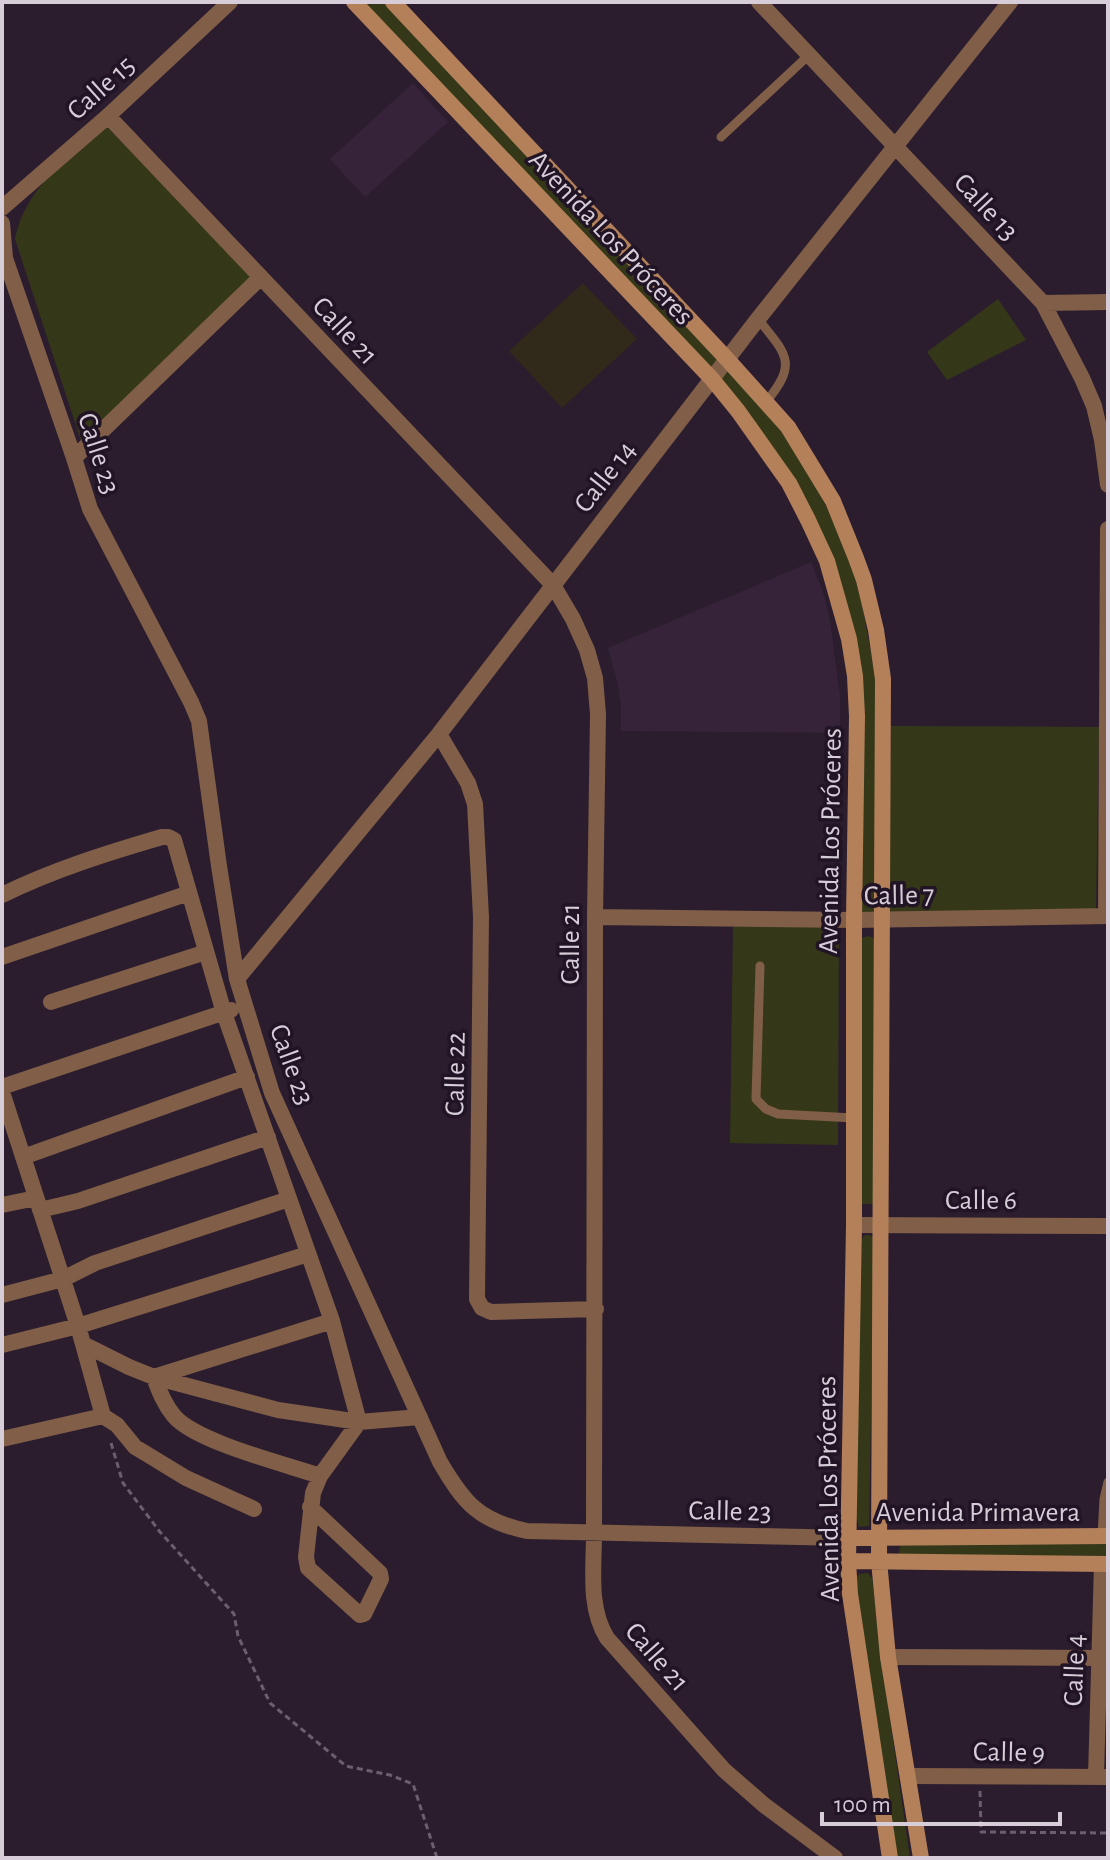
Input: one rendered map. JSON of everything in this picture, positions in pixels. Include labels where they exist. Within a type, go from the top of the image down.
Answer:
[{"type":"main road","name":"Avenida Los Próceres","points":[[354,2],[712,379],[789,483],[827,561],[849,639],[857,716],[854,1225],[848,1561],[850,1594],[890,1858]]},
{"type":"main road","name":"Avenida Los Próceres","points":[[393,2],[788,427],[833,501],[864,580],[883,679],[879,1561],[888,1657],[921,1858]]},
{"type":"main road","name":"Avenida Primavera","points":[[848,1538],[1105,1536]]},
{"type":"main road","name":"Avenida Primavera","points":[[848,1561],[1105,1564]]},
{"type":"street","name":"Calle 15","points":[[2,208],[108,116],[230,2]]},
{"type":"street","name":"Calle 13","points":[[759,2],[1043,303],[1094,406],[1108,485]]},
{"type":"street","name":"Calle 14","points":[[237,979],[439,734],[758,319],[1010,2]]},
{"type":"street","name":"Calle 21","points":[[108,116],[553,585],[587,650],[595,678],[598,714],[595,1609],[599,1625],[607,1638],[724,1770],[764,1805],[835,1858]]},
{"type":"street","name":"Calle 23","points":[[2,223],[4,257],[90,509],[199,721],[237,979],[272,1093],[440,1462],[457,1491],[489,1518],[507,1527],[527,1531],[848,1538]]},
{"type":"street","points":[[74,458],[261,277]]},
{"type":"street","points":[[1043,303],[1108,302]]},
{"type":"street","points":[[1107,916],[1108,529]]},
{"type":"street","name":"Calle 22","points":[[439,734],[468,783],[475,804],[481,917],[477,1299],[482,1308],[491,1312],[596,1309]]},
{"type":"street","points":[[2,895],[92,857],[168,837],[174,840],[224,1013],[332,1321],[359,1422]]},
{"type":"street","points":[[2,957],[189,893]]},
{"type":"street","name":"Calle 7","points":[[595,917],[881,920],[1107,916]]},
{"type":"street","points":[[51,1002],[206,952]]},
{"type":"street","points":[[244,1006],[2,1090],[6,1120],[23,1157],[63,1279],[103,1416],[117,1425],[135,1447],[186,1478],[254,1509]]},
{"type":"street","points":[[23,1157],[247,1077]]},
{"type":"street","points":[[2,1205],[78,1201],[268,1137]]},
{"type":"street","points":[[2,1295],[63,1279],[95,1263],[289,1199]]},
{"type":"street","name":"Calle 6","points":[[854,1225],[1108,1226]]},
{"type":"street","points":[[2,1345],[78,1326],[308,1254]]},
{"type":"street","points":[[154,1377],[332,1321]]},
{"type":"street","points":[[83,1344],[154,1377],[278,1410],[359,1422],[420,1417]]},
{"type":"street","points":[[154,1377],[163,1402],[176,1419],[199,1434],[320,1476]]},
{"type":"street","points":[[2,1439],[103,1416]]},
{"type":"street","points":[[310,1507],[380,1573],[381,1579],[364,1614],[360,1615],[308,1568],[306,1557],[310,1507],[313,1493],[320,1476],[359,1422]]},
{"type":"street","name":"Calle 4","points":[[1102,1777],[1099,1658],[1105,1564]]},
{"type":"street","points":[[888,1657],[1099,1658]]},
{"type":"street","name":"Calle 9","points":[[909,1776],[1102,1777]]},
{"type":"lane","points":[[721,137],[809,55]]},
{"type":"lane","points":[[758,319],[786,356],[786,370],[781,384],[766,402]]},
{"type":"lane","points":[[760,966],[756,1099],[766,1109],[778,1114],[854,1118]]},
{"type":"lane","points":[[1105,1536],[1104,1499],[1108,1482]]},
{"type":"path","points":[[111,1442],[123,1483],[160,1532],[234,1614],[238,1636],[270,1703],[346,1766],[390,1775],[413,1784],[437,1858]]},
{"type":"path","points":[[980,1776],[981,1832],[1108,1833]]},
{"type":"shaded area","points":[[413,83],[448,122],[365,197],[330,159]]},
{"type":"shaded area","points":[[583,283],[637,339],[562,408],[509,351]]},
{"type":"shaded area","points":[[811,562],[830,621],[840,695],[840,733],[621,731],[621,703],[608,648]]},
{"type":"green space","points":[[362,2],[384,2],[717,355],[712,367],[705,366]]},
{"type":"green space","points":[[105,125],[253,277],[81,441],[15,239],[20,221],[38,189]]},
{"type":"green space","points":[[998,299],[1026,340],[947,380],[927,352]]},
{"type":"green space","points":[[729,371],[782,429],[807,468],[852,564],[876,680],[876,910],[873,914],[864,914],[860,910],[861,681],[835,568],[723,384],[722,377]]},
{"type":"green space","points":[[891,726],[1099,727],[1096,909],[888,913]]},
{"type":"green space","points":[[733,926],[839,927],[838,1145],[730,1143]]},
{"type":"green space","points":[[869,936],[875,939],[873,1204],[861,1204],[862,938]]},
{"type":"green space","points":[[865,1235],[874,1239],[869,1526],[859,1527],[856,1515],[860,1241]]},
{"type":"green space","points":[[900,1544],[1108,1544],[1108,1556],[899,1555]]},
{"type":"green space","points":[[868,1573],[872,1578],[910,1858],[893,1858],[856,1579],[859,1574]]}]
